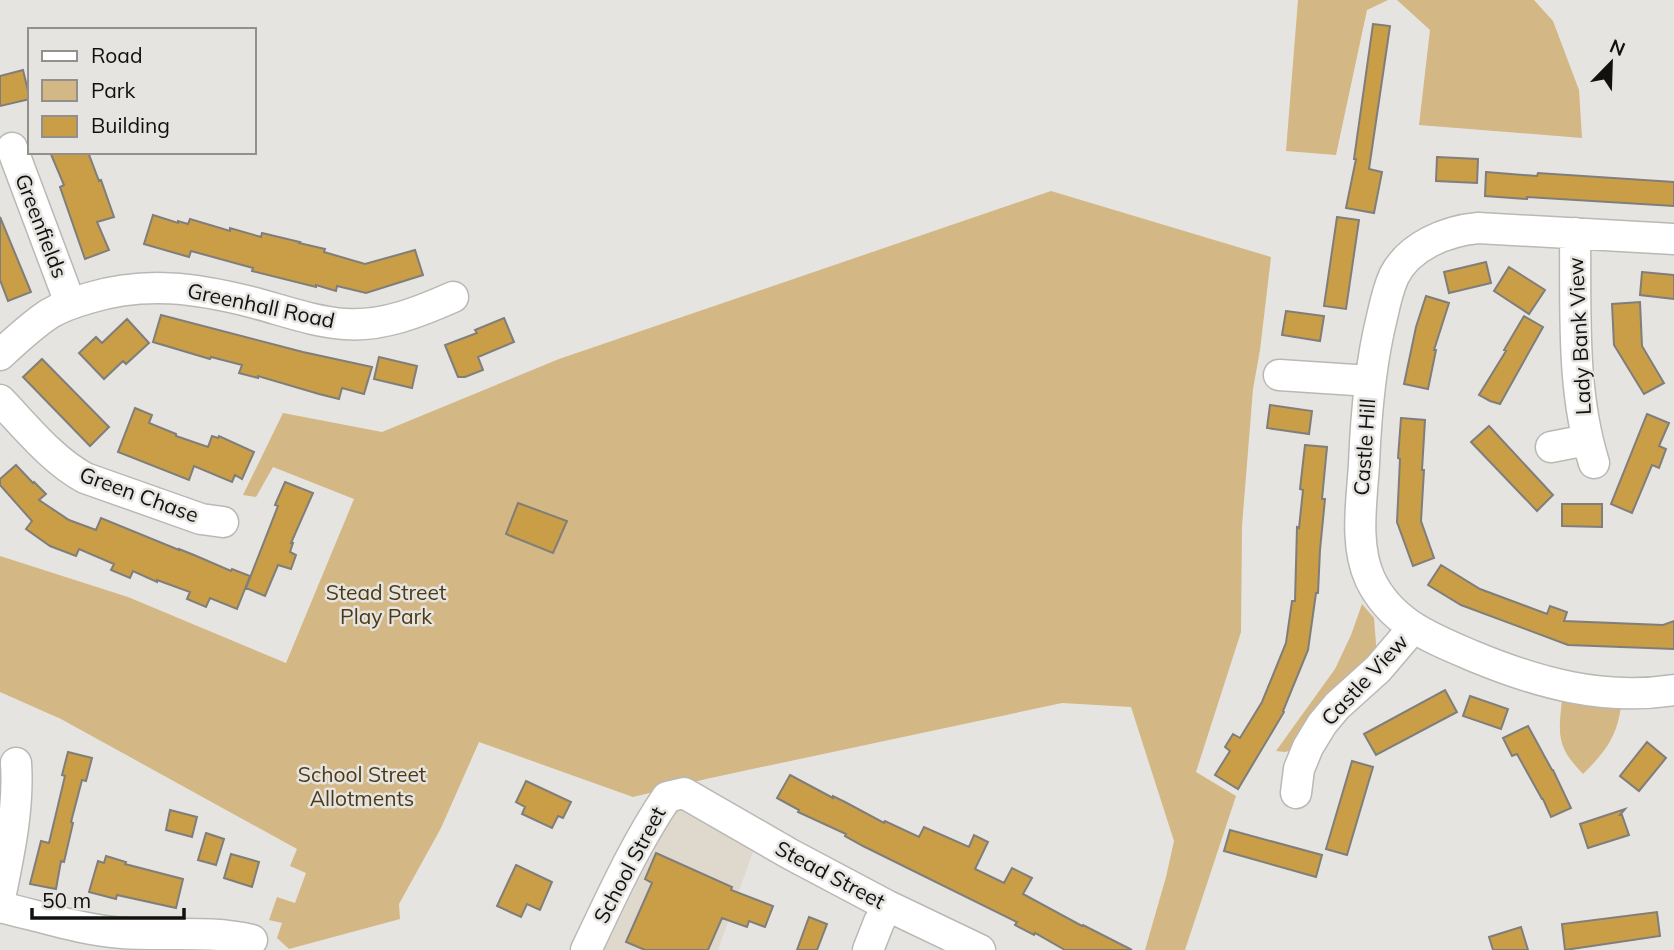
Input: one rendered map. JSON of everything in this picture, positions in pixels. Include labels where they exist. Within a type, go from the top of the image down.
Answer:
[{"type":"street","name":"Greenfields","points":[[12,148],[70,303]]},
{"type":"street","name":"Castle Hill","points":[[1674,239],[1468,229],[1441,236],[1406,259],[1394,275],[1378,333],[1367,397],[1360,530],[1370,578],[1391,610],[1413,628],[1515,673],[1551,683],[1592,691],[1628,694],[1674,690]]},
{"type":"street","name":"Lady Bank View","points":[[1551,447],[1591,451],[1579,398],[1575,233]]},
{"type":"street","name":"Greenhall Road","points":[[0,355],[32,327],[70,303],[139,287],[201,291],[344,324],[370,324],[402,317],[453,297]]},
{"type":"street","points":[[1279,375],[1370,380]]},
{"type":"street","name":"Green Chase","points":[[0,400],[56,457],[85,478],[201,519],[223,520]]},
{"type":"street","name":"Castle View","points":[[1290,774],[1322,724],[1337,706],[1378,669],[1413,628]]},
{"type":"street","points":[[0,898],[13,820],[24,775]]},
{"type":"street","name":"Stead Street","points":[[684,793],[888,906],[980,950]]},
{"type":"street","name":"School Street","points":[[586,950],[656,813],[667,797],[684,793]]},
{"type":"street","points":[[868,950],[888,906]]},
{"type":"street","points":[[0,907],[75,926],[120,933],[221,935],[253,940]]},
{"type":"shaded area","points":[[676,806],[756,843],[718,950],[604,950]]},
{"type":"green space","points":[[1298,0],[1388,0],[1367,10],[1336,155],[1286,151]]},
{"type":"green space","points":[[1397,0],[1534,0],[1553,21],[1579,90],[1582,138],[1419,125],[1430,30]]},
{"type":"green space","points":[[1051,191],[1271,257],[1253,389],[1242,526],[1241,632],[1196,772],[1236,796],[1185,950],[1145,950],[1174,841],[1131,707],[1062,703],[633,797],[479,742],[441,828],[399,904],[400,919],[289,949],[277,938],[282,923],[269,920],[277,897],[295,903],[306,873],[290,866],[297,849],[61,719],[0,692],[0,556],[128,597],[286,663],[354,499],[273,467],[256,497],[243,495],[283,413],[382,432],[559,359]]},
{"type":"green space","points":[[1362,604],[1374,618],[1377,657],[1292,750],[1276,751],[1335,669]]},
{"type":"green space","points":[[1562,700],[1621,706],[1613,736],[1583,774],[1568,756],[1561,740]]},
{"type":"building","points":[[1373,24],[1390,26],[1369,169],[1382,172],[1374,213],[1346,208],[1356,159]]},
{"type":"building","points":[[23,70],[28,99],[0,106],[0,76]]},
{"type":"building","points":[[51,154],[89,154],[114,217],[97,222],[109,250],[85,259],[60,187],[64,185]]},
{"type":"building","points":[[1437,157],[1478,159],[1477,183],[1436,181]]},
{"type":"building","points":[[1486,172],[1674,182],[1674,206],[1485,196]]},
{"type":"building","points":[[153,215],[178,223],[188,224],[190,219],[261,237],[262,233],[325,249],[324,252],[365,264],[415,250],[423,275],[366,293],[337,286],[336,291],[316,287],[252,271],[253,268],[191,251],[189,257],[144,244]]},
{"type":"building","points":[[0,217],[31,292],[8,301],[0,280]]},
{"type":"building","points":[[1337,217],[1359,220],[1346,309],[1324,306]]},
{"type":"building","points":[[1486,262],[1491,283],[1449,293],[1444,272]]},
{"type":"building","points":[[1509,267],[1545,290],[1529,314],[1494,291]]},
{"type":"building","points":[[1642,272],[1674,275],[1674,299],[1640,295]]},
{"type":"building","points":[[1426,296],[1449,303],[1434,350],[1428,389],[1404,384],[1416,327]]},
{"type":"building","points":[[1640,302],[1642,346],[1664,383],[1644,394],[1614,345],[1612,304]]},
{"type":"building","points":[[1286,311],[1324,316],[1320,341],[1282,335]]},
{"type":"building","points":[[161,315],[372,367],[364,394],[342,388],[339,399],[239,373],[242,365],[211,357],[210,359],[153,342]]},
{"type":"building","points":[[1524,316],[1543,327],[1500,404],[1490,401],[1479,395]]},
{"type":"building","points":[[504,318],[514,342],[478,357],[483,370],[458,377],[445,345],[477,333],[475,330]]},
{"type":"building","points":[[127,319],[149,343],[126,364],[123,361],[104,379],[79,353],[96,337],[102,343]]},
{"type":"building","points":[[379,357],[417,366],[412,388],[374,379]]},
{"type":"building","points":[[42,359],[109,427],[90,446],[23,377]]},
{"type":"building","points":[[1270,405],[1312,411],[1309,434],[1267,428]]},
{"type":"building","points":[[135,408],[152,415],[149,423],[176,436],[208,447],[212,436],[219,436],[254,452],[242,479],[235,475],[232,482],[194,466],[189,480],[118,452]]},
{"type":"building","points":[[1647,414],[1669,423],[1659,446],[1666,449],[1659,468],[1652,465],[1632,513],[1611,504]]},
{"type":"building","points":[[1401,418],[1425,420],[1421,521],[1434,558],[1413,566],[1397,522]]},
{"type":"building","points":[[1489,426],[1553,495],[1537,511],[1471,442]]},
{"type":"building","points":[[1305,445],[1327,447],[1318,593],[1308,650],[1284,712],[1238,789],[1215,775],[1230,751],[1225,747],[1233,734],[1240,738],[1262,702],[1286,643],[1292,601],[1295,601],[1297,527],[1299,528],[1303,490],[1300,489]]},
{"type":"building","points":[[16,465],[46,494],[39,500],[69,520],[96,530],[101,518],[231,571],[232,569],[250,576],[237,609],[210,598],[206,607],[187,599],[190,592],[133,571],[130,578],[111,570],[114,564],[79,549],[76,556],[50,546],[26,529],[32,521],[0,485],[0,479]]},
{"type":"building","points":[[285,482],[313,493],[291,543],[290,552],[296,555],[291,569],[278,565],[265,596],[246,588]]},
{"type":"building","points":[[518,503],[567,521],[553,553],[506,534]]},
{"type":"building","points":[[1562,504],[1602,504],[1602,527],[1562,526]]},
{"type":"building","points":[[1441,565],[1480,589],[1547,614],[1550,606],[1567,612],[1564,621],[1663,625],[1674,621],[1674,649],[1568,645],[1461,605],[1428,585]]},
{"type":"building","points":[[1445,690],[1457,712],[1376,755],[1364,734]]},
{"type":"building","points":[[1470,696],[1508,709],[1501,729],[1463,716]]},
{"type":"building","points":[[1528,726],[1571,808],[1551,817],[1517,754],[1512,756],[1503,738]]},
{"type":"building","points":[[1647,742],[1666,758],[1639,791],[1620,776]]},
{"type":"building","points":[[68,752],[92,758],[86,781],[82,780],[56,889],[30,884],[41,841],[49,843]]},
{"type":"building","points":[[1352,761],[1373,767],[1347,855],[1326,849]]},
{"type":"building","points":[[790,775],[884,823],[885,821],[919,837],[924,827],[969,847],[974,835],[988,842],[975,869],[1004,883],[1012,868],[1032,878],[1023,894],[1132,950],[1065,950],[1035,933],[1034,935],[1015,925],[1017,922],[798,812],[799,810],[777,798]]},
{"type":"building","points":[[526,781],[571,802],[563,818],[558,816],[552,828],[522,814],[525,807],[516,802]]},
{"type":"building","points":[[1625,809],[1620,815],[1629,835],[1588,848],[1580,824]]},
{"type":"building","points":[[170,810],[197,817],[192,837],[166,830]]},
{"type":"building","points":[[1230,830],[1322,855],[1316,877],[1224,851]]},
{"type":"building","points":[[206,833],[224,839],[216,865],[198,860]]},
{"type":"building","points":[[656,853],[732,887],[731,890],[773,906],[765,927],[749,921],[747,927],[722,918],[708,950],[645,950],[626,942],[652,883],[645,879]]},
{"type":"building","points":[[231,854],[259,862],[252,887],[224,878]]},
{"type":"building","points":[[106,856],[126,862],[125,864],[183,879],[176,908],[117,895],[116,899],[89,892],[98,861],[104,863]]},
{"type":"building","points":[[516,865],[552,882],[540,910],[527,904],[521,917],[497,906]]},
{"type":"building","points":[[1657,912],[1660,936],[1565,950],[1562,924]]},
{"type":"building","points":[[809,917],[827,924],[817,950],[797,950]]},
{"type":"building","points":[[1521,927],[1528,950],[1493,950],[1489,937]]},
{"type":"park label","name":"Stead Street Play Park","points":[[386,605]]},
{"type":"park label","name":"School Street Allotments","points":[[362,787]]}]
